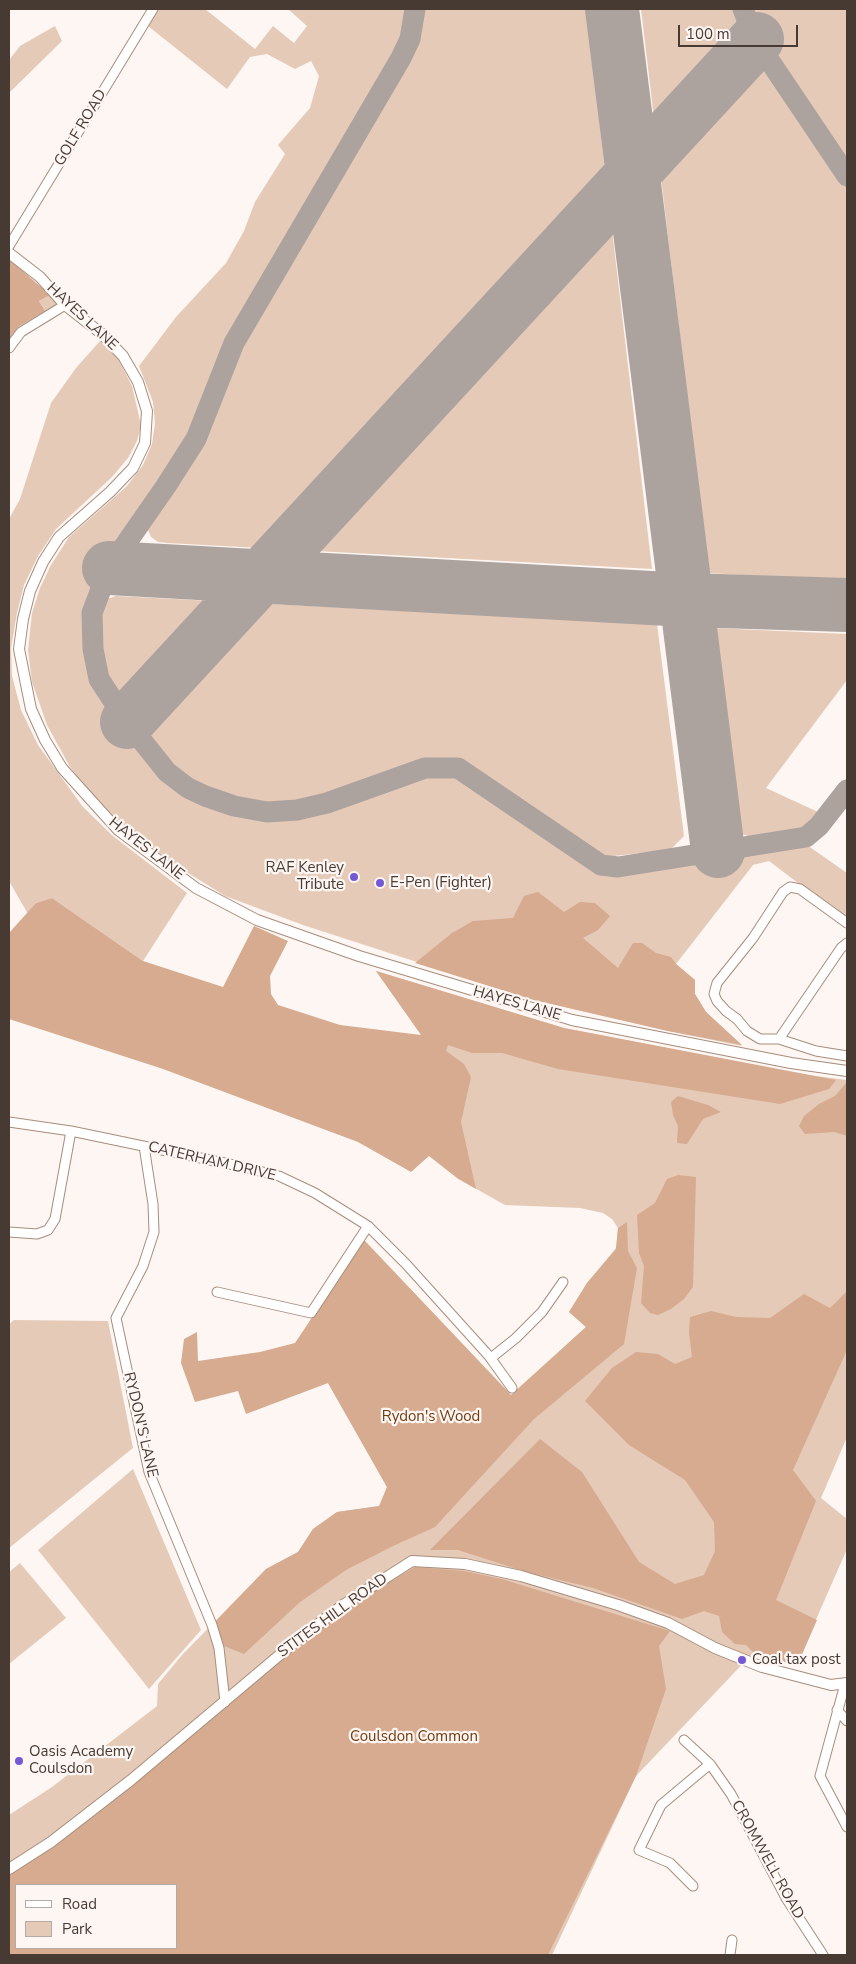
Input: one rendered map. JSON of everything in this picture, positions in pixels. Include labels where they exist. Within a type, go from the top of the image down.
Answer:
[{"type":"street","name":"GOLF ROAD","points":[[9,246],[153,9]]},
{"type":"street","name":"HAYES LANE","points":[[9,253],[40,277],[65,305],[102,334],[123,356],[138,382],[148,411],[145,443],[133,468],[110,492],[59,537],[43,562],[30,591],[23,619],[19,649],[30,709],[45,740],[62,768],[118,830],[196,888],[257,920],[359,956],[572,1020],[791,1063],[847,1071]]},
{"type":"street","points":[[9,348],[21,332],[65,305]]},
{"type":"street","points":[[847,923],[800,889],[790,887],[783,892],[753,938],[717,984],[714,994],[716,1001],[726,1011],[737,1019],[747,1031],[760,1039],[778,1039],[816,1051],[847,1056]]},
{"type":"street","points":[[778,1039],[841,948],[847,943]]},
{"type":"street","name":"CATERHAM DRIVE","points":[[9,1122],[71,1131],[279,1176],[315,1194],[368,1226],[406,1264],[491,1358],[512,1388]]},
{"type":"street","points":[[9,1232],[37,1234],[48,1230],[55,1219],[71,1131]]},
{"type":"street","name":"RYDON'S LANE","points":[[144,1146],[153,1204],[154,1232],[143,1266],[116,1318],[149,1472],[212,1625],[219,1648],[225,1702]]},
{"type":"street","points":[[217,1292],[311,1312],[368,1226]]},
{"type":"street","points":[[491,1358],[516,1338],[542,1312],[563,1282]]},
{"type":"street","name":"STITES HILL ROAD","points":[[9,1868],[82,1818],[225,1702],[287,1648],[343,1605],[412,1561],[465,1564],[520,1576],[618,1604],[668,1623],[715,1648],[762,1667],[831,1685],[846,1683]]},
{"type":"street","points":[[846,1683],[820,1776],[847,1827]]},
{"type":"street","points":[[837,1710],[847,1721]]},
{"type":"street","name":"CROMWELL ROAD","points":[[684,1740],[710,1764],[731,1794],[786,1898],[823,1955]]},
{"type":"street","points":[[693,1886],[670,1862],[639,1850],[661,1806],[710,1764]]},
{"type":"street","points":[[730,1955],[732,1940]]},
{"type":"green space","points":[[158,9],[205,9],[255,49],[273,26],[294,43],[307,26],[288,9],[409,9],[403,36],[395,54],[230,339],[191,435],[110,552],[96,581],[88,610],[88,648],[94,681],[148,760],[163,776],[185,792],[232,811],[266,816],[299,815],[329,809],[425,774],[442,773],[459,775],[599,869],[618,872],[804,843],[847,873],[847,920],[769,861],[753,865],[676,964],[695,980],[695,994],[706,1012],[742,1046],[534,1000],[303,925],[225,896],[174,864],[127,828],[94,798],[70,767],[47,725],[32,682],[28,650],[32,613],[40,588],[51,565],[69,537],[127,486],[143,465],[152,444],[155,423],[153,402],[139,366],[176,317],[226,263],[244,231],[255,202],[285,154],[278,145],[310,108],[319,76],[311,61],[295,69],[267,54],[250,57],[227,89],[148,26]]},
{"type":"green space","points":[[423,9],[586,9],[652,569],[167,543],[158,542],[151,537],[148,530],[148,522],[152,513],[203,442],[244,342],[371,125],[410,52],[421,23]]},
{"type":"green space","points":[[641,9],[735,9],[746,34],[847,185],[847,581],[708,573]]},
{"type":"green space","points":[[750,9],[847,9],[847,164],[771,51]]},
{"type":"green space","points":[[55,26],[62,41],[9,93],[9,60],[20,46]]},
{"type":"green space","points":[[9,259],[50,295],[39,301],[45,311],[18,327],[9,340]]},
{"type":"green space","points":[[50,295],[58,304],[45,311],[39,301]]},
{"type":"green space","points":[[100,341],[118,359],[132,386],[141,425],[137,441],[128,458],[112,477],[56,529],[38,556],[24,585],[17,613],[11,648],[12,676],[21,710],[38,745],[83,807],[113,836],[187,893],[143,961],[52,898],[36,903],[28,914],[9,881],[9,519],[20,499],[51,403],[76,368]]},
{"type":"green space","points":[[116,596],[657,624],[684,836],[670,850],[604,857],[464,761],[422,761],[305,802],[271,806],[242,801],[208,791],[181,775],[149,740],[106,677],[99,637],[101,607],[107,599]]},
{"type":"green space","points":[[714,628],[847,634],[847,680],[766,788],[818,812],[805,830],[757,839],[742,834],[737,825]]},
{"type":"green space","points":[[538,892],[564,912],[580,902],[595,903],[610,916],[598,930],[583,938],[618,968],[633,943],[642,943],[656,953],[671,957],[676,964],[695,980],[695,994],[706,1012],[742,1045],[668,1031],[534,1000],[415,963],[452,933],[473,921],[513,918],[524,896]]},
{"type":"green space","points":[[52,898],[143,961],[223,987],[254,926],[288,941],[270,976],[271,994],[278,1005],[340,1025],[421,1035],[376,971],[564,1028],[836,1080],[829,1089],[780,1104],[558,1069],[502,1053],[472,1053],[448,1045],[446,1051],[464,1064],[471,1077],[461,1122],[476,1189],[457,1178],[429,1156],[411,1172],[358,1142],[163,1069],[9,1019],[9,933],[36,903]]},
{"type":"green space","name":"Coulsdon Common","points":[[376,971],[564,1028],[800,1074],[847,1080],[847,1437],[821,1498],[847,1519],[847,1549],[796,1665],[753,1653],[636,1776],[552,1955],[9,1955],[9,1815],[52,1787],[157,1706],[158,1684],[182,1655],[266,1569],[298,1552],[313,1529],[337,1512],[380,1506],[387,1487],[328,1383],[364,1240],[511,1395],[586,1327],[569,1312],[587,1283],[616,1248],[618,1228],[612,1219],[603,1213],[580,1208],[505,1205],[457,1178],[422,1035]]},
{"type":"green space","points":[[847,1082],[847,1136],[834,1132],[805,1134],[799,1126],[804,1116],[819,1104],[835,1096]]},
{"type":"green space","points":[[678,1096],[708,1105],[721,1112],[703,1119],[687,1144],[677,1143],[678,1126],[673,1115],[671,1102]]},
{"type":"green space","points":[[678,1175],[696,1177],[693,1287],[684,1299],[671,1309],[658,1315],[650,1313],[641,1303],[644,1266],[639,1253],[637,1215],[655,1203],[667,1179]]},
{"type":"green space","name":"Rydon's Wood","points":[[627,1222],[628,1251],[637,1268],[624,1344],[534,1419],[435,1527],[346,1570],[300,1602],[244,1654],[224,1646],[216,1621],[266,1569],[298,1552],[313,1529],[337,1512],[379,1506],[387,1487],[328,1383],[246,1414],[238,1391],[195,1402],[181,1363],[184,1339],[197,1332],[198,1361],[260,1352],[295,1343],[364,1240],[511,1395],[586,1327],[569,1312],[587,1283],[616,1249],[618,1228]]},
{"type":"green space","points":[[847,1291],[847,1350],[793,1470],[816,1501],[776,1600],[817,1620],[797,1666],[754,1653],[746,1645],[735,1644],[722,1632],[719,1616],[704,1611],[682,1619],[593,1588],[523,1571],[458,1550],[430,1550],[540,1439],[582,1472],[639,1562],[675,1584],[704,1575],[715,1551],[714,1522],[685,1480],[629,1445],[585,1401],[612,1368],[636,1352],[658,1354],[675,1364],[692,1357],[689,1333],[690,1317],[711,1311],[736,1317],[770,1318],[804,1294],[830,1308]]},
{"type":"green space","points":[[14,1320],[108,1321],[133,1448],[9,1548],[9,1324]]},
{"type":"green space","points":[[133,1469],[201,1630],[149,1689],[38,1550]]},
{"type":"green space","points":[[20,1563],[66,1618],[9,1664],[9,1572]]},
{"type":"green space","points":[[415,1567],[464,1571],[502,1579],[670,1631],[659,1646],[666,1689],[636,1776],[548,1955],[9,1955],[9,1872],[345,1608]]},
{"type":"taxiway","points":[[415,9],[410,39],[401,58],[234,343],[196,439],[109,568],[92,613],[93,649],[99,679],[127,722],[167,772],[188,788],[205,796],[234,806],[267,812],[297,810],[327,803],[425,768],[458,768],[601,865],[618,867],[806,837],[819,826],[847,790]]},
{"type":"taxiway","points":[[743,9],[750,27],[765,54],[847,176]]},
{"type":"runway","points":[[612,9],[718,851]]},
{"type":"runway","points":[[127,722],[757,39]]},
{"type":"runway","points":[[109,568],[687,600],[847,605]]},
{"type":"place","name":"RAF Kenley Tribute","points":[[354,877]]},
{"type":"place","name":"E-Pen (Fighter)","points":[[380,883]]},
{"type":"place","name":"Coal tax post","points":[[742,1660]]},
{"type":"place","name":"Oasis Academy Coulsdon","points":[[19,1761]]}]
